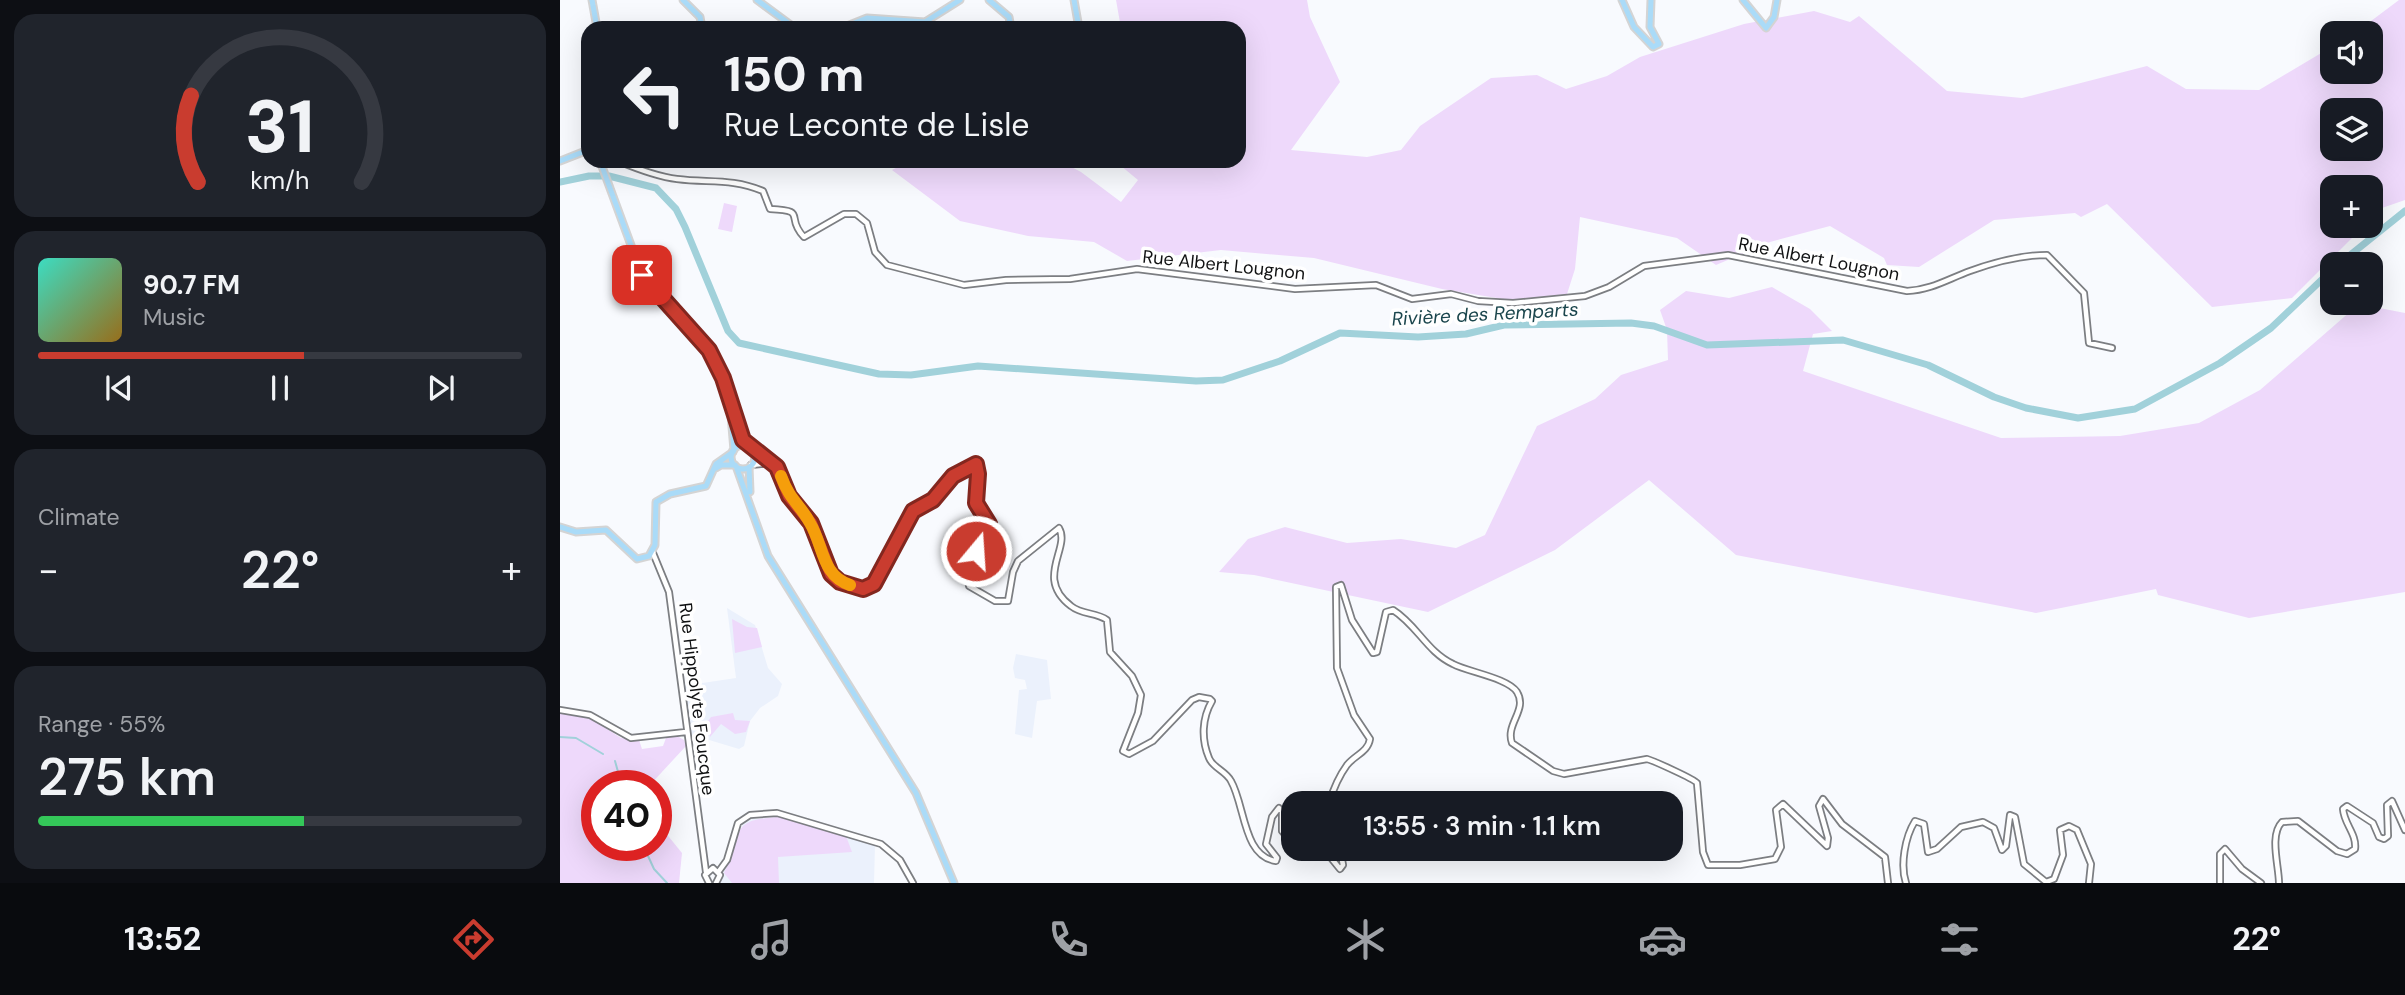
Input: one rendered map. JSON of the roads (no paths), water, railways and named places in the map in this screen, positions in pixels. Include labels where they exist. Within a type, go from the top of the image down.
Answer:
[{"type":"main road","points":[[592,0],[596,21]]},
{"type":"main road","points":[[683,0],[701,21]]},
{"type":"main road","points":[[757,0],[786,21]]},
{"type":"main road","points":[[927,21],[960,0]]},
{"type":"main road","points":[[989,0],[1009,17],[1009,21]]},
{"type":"main road","points":[[1074,0],[1078,21]]},
{"type":"main road","points":[[1622,0],[1634,27],[1653,47],[1659,44],[1650,27],[1651,0]]},
{"type":"main road","points":[[1743,0],[1766,28],[1774,17],[1777,0]]},
{"type":"main road","points":[[860,21],[867,18],[910,21]]},
{"type":"main road","points":[[560,161],[581,149]]},
{"type":"main road","points":[[603,168],[642,275],[709,350],[723,378],[730,408],[736,465],[775,569],[916,793],[954,883]]},
{"type":"main road","points":[[730,408],[755,458],[750,466],[751,506]]},
{"type":"main road","points":[[560,527],[576,533],[606,530],[638,559],[653,553],[654,504],[670,494],[706,486],[717,462],[741,445],[751,448]]},
{"type":"main road","points":[[714,471],[721,465],[750,466]]},
{"type":"street","name":"Rue Albert Lougnon","points":[[641,168],[676,179],[734,181],[764,191],[770,209],[787,208],[792,211],[804,237],[844,214],[856,214],[867,223],[875,252],[887,265],[964,285],[1070,279],[1137,268],[1295,289],[1376,285],[1412,299],[1451,294],[1478,301],[1513,303],[1585,296],[1609,287],[1644,265],[1728,255],[1907,291],[1935,287],[1968,272],[2005,260],[2046,255],[2084,293],[2090,343],[2112,348]]},
{"type":"street","points":[[751,448],[772,463],[793,503],[811,523],[831,574],[840,582],[863,589],[874,584],[913,511],[933,500],[953,476],[976,464],[976,503],[987,520],[989,529],[971,562],[969,586],[995,601],[1008,601],[1018,561],[1059,528],[1062,536],[1053,578],[1069,605],[1107,620],[1110,652],[1132,676],[1141,695],[1138,713],[1123,751],[1129,754],[1153,741],[1192,700],[1199,696],[1210,699],[1212,701],[1202,717],[1208,757],[1232,782],[1254,850],[1265,859],[1276,861],[1266,844],[1272,817],[1279,808],[1281,810]]},
{"type":"street","points":[[750,466],[772,463]]},
{"type":"street","name":"Rue Hippolyte Foucque","points":[[653,553],[669,592],[686,732],[709,883]]},
{"type":"street","points":[[1334,791],[1349,763],[1367,748],[1370,739],[1354,715],[1337,668],[1336,587],[1341,585],[1352,620],[1373,653],[1379,647],[1386,612],[1393,610],[1445,660],[1511,687],[1520,701],[1520,709],[1510,729],[1512,743],[1553,771],[1572,773],[1647,759],[1666,770],[1694,778],[1697,783],[1703,852],[1708,864],[1740,865],[1775,859],[1781,848],[1776,810],[1780,804],[1786,804],[1827,846],[1828,838],[1820,811],[1823,799],[1842,824],[1885,857],[1888,883]]},
{"type":"street","points":[[560,710],[590,715],[631,738],[686,732]]},
{"type":"street","points":[[2279,883],[2275,840],[2276,828],[2282,822],[2298,821],[2337,851],[2347,854],[2356,849],[2356,844],[2343,816],[2343,809],[2347,806],[2367,817],[2379,837],[2384,839],[2388,836],[2387,805],[2392,801],[2405,830]]},
{"type":"street","points":[[706,872],[724,864],[738,823],[750,815],[777,813],[881,844],[901,860],[913,883]]},
{"type":"street","points":[[1906,883],[1903,870],[1906,847],[1915,821],[1924,824],[1928,852],[1937,849],[1961,827],[1983,822],[1994,828],[2002,850],[2006,846],[2006,822],[2010,814],[2015,817],[2024,864],[2046,882],[2054,879],[2063,855],[2060,830],[2069,826],[2077,830],[2091,864],[2089,883]]},
{"type":"street","points":[[2220,883],[2220,854],[2225,849],[2242,869],[2261,883]]},
{"type":"street","name":"Rue Hippolyte Foucque","points":[[704,853],[715,869]]},
{"type":"street","points":[[1334,861],[1340,869],[1342,861]]},
{"type":"street","points":[[715,869],[717,883]]},
{"type":"waterway","name":"Rivière des Remparts","points":[[560,182],[589,176],[609,176],[656,188],[676,209],[728,331],[739,343],[879,374],[911,375],[978,366],[1196,381],[1223,380],[1280,361],[1340,333],[1418,337],[1466,334],[1504,325],[1631,323],[1654,326],[1707,345],[1843,340],[1928,365],[1994,397],[2026,408],[2078,418],[2135,409],[2220,363],[2271,328],[2320,281]]},
{"type":"waterway","name":"Rivière des Remparts","points":[[2354,252],[2405,211]]},
{"type":"waterway","points":[[560,737],[576,738],[603,754]]},
{"type":"waterway","points":[[615,761],[618,770]]},
{"type":"waterway","points":[[650,861],[667,883]]}]
